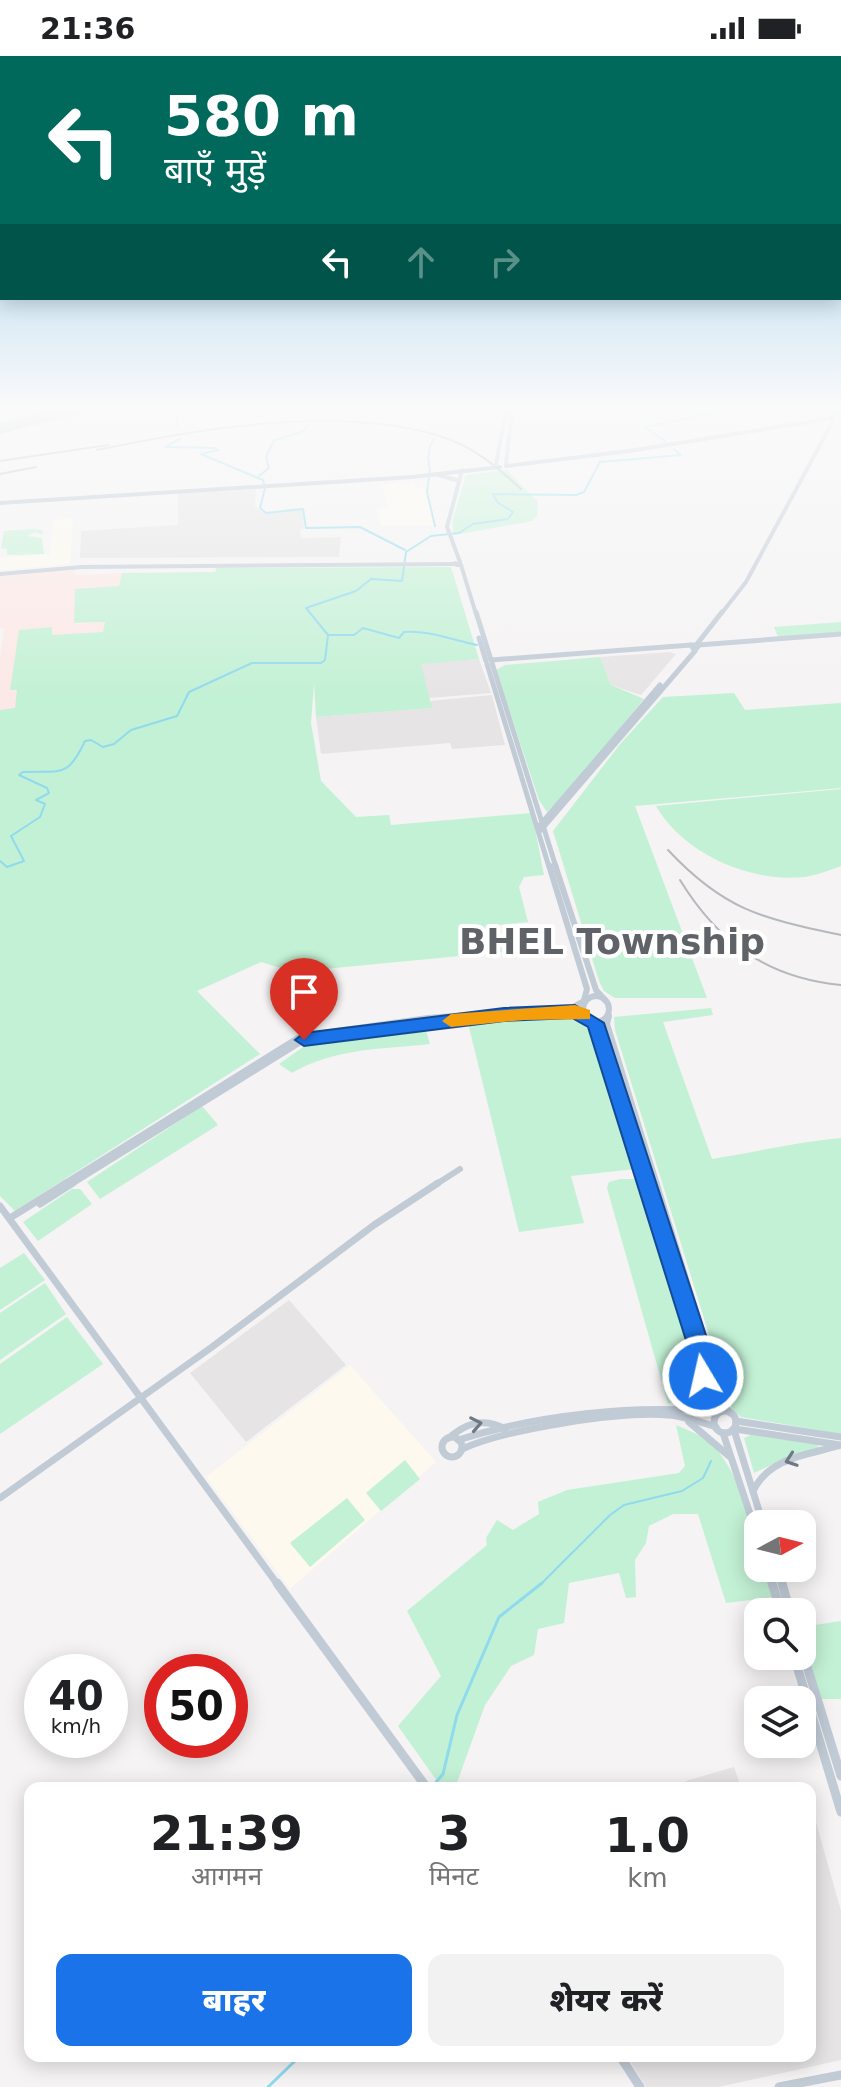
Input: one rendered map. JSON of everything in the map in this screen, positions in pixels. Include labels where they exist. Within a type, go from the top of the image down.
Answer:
[{"type":"main road","points":[[450,506],[444,527],[490,662],[587,989],[583,1001],[585,1016],[598,1026],[705,1366],[718,1412],[719,1430],[734,1462],[749,1510]]},
{"type":"main road","points":[[540,828],[746,582],[786,506]]},
{"type":"main road","points":[[0,572],[82,567],[457,564]]},
{"type":"main road","points":[[490,662],[841,635]]},
{"type":"main road","points":[[540,828],[596,990],[612,1009],[607,1024],[611,1039],[725,1407],[734,1423],[759,1510]]},
{"type":"main road","points":[[11,1219],[304,1040],[375,1028],[573,1007],[583,1001],[605,1000]]},
{"type":"main road","points":[[543,1010],[597,1020],[609,1016]]},
{"type":"main road","points":[[0,1498],[374,1225],[460,1169]]},
{"type":"main road","points":[[0,1206],[423,1782]]},
{"type":"main road","points":[[678,1409],[699,1387],[705,1366]]},
{"type":"main road","points":[[841,1437],[734,1423],[719,1430],[667,1415],[513,1434],[469,1443],[456,1442],[463,1426],[480,1421],[490,1421],[505,1429],[678,1409],[718,1412],[734,1423],[841,1445]]},
{"type":"main road","points":[[689,1422],[734,1462]]},
{"type":"main road","points":[[753,1491],[757,1479],[774,1466],[841,1445]]},
{"type":"main road","points":[[798,1670],[841,1812]]},
{"type":"main road","points":[[808,1670],[841,1776]]},
{"type":"main road","points":[[624,2062],[640,2087]]},
{"type":"main road","points":[[779,2087],[841,2075]]},
{"type":"shaded area","points":[[178,506],[255,506],[263,513],[296,508],[302,510],[304,528],[300,530],[301,538],[341,537],[339,557],[80,558],[81,531],[178,525]]},
{"type":"shaded area","points":[[432,506],[437,525],[380,526],[377,508]]},
{"type":"shaded area","points":[[73,518],[70,564],[0,570],[0,558],[50,554],[53,520]]},
{"type":"shaded area","points":[[75,570],[75,575],[122,573],[119,586],[75,624],[106,622],[103,632],[51,636],[52,628],[11,690],[18,689],[15,709],[0,710],[0,657],[4,629],[0,628],[0,576]]},
{"type":"shaded area","points":[[676,654],[641,695],[611,685],[600,657]]},
{"type":"shaded area","points":[[479,659],[491,693],[429,698],[420,663]]},
{"type":"shaded area","points":[[492,695],[505,745],[452,749],[450,743],[321,754],[316,717],[431,708],[430,701]]},
{"type":"shaded area","points":[[289,1300],[346,1365],[246,1442],[190,1373]]},
{"type":"shaded area","points":[[350,1365],[436,1462],[290,1589],[206,1477]]},
{"type":"shaded area","points":[[734,1767],[739,1782],[685,1782]]},
{"type":"shaded area","points":[[816,1822],[841,1911],[841,2060],[719,2087],[646,2087],[631,2062],[816,2062]]},
{"type":"green space","points":[[457,506],[538,506],[537,516],[532,521],[454,535],[452,522]]},
{"type":"green space","points":[[42,530],[43,535],[35,532],[27,536],[42,538],[44,554],[7,555],[7,549],[1,548],[4,531]]},
{"type":"green space","points":[[451,567],[479,659],[421,664],[432,708],[316,717],[314,683],[311,723],[321,781],[356,817],[389,815],[391,825],[532,813],[544,875],[524,877],[519,887],[528,922],[499,925],[502,952],[293,972],[261,962],[197,991],[260,1054],[15,1211],[0,1196],[0,710],[15,708],[17,690],[10,690],[19,630],[52,627],[52,635],[103,632],[105,622],[74,623],[75,589],[119,586],[122,573],[215,572],[216,568]]},
{"type":"green space","points":[[841,622],[841,632],[778,637],[774,627]]},
{"type":"green space","points":[[600,657],[611,685],[644,699],[565,795],[547,812],[539,800],[496,670],[505,665]]},
{"type":"green space","points":[[734,693],[745,710],[841,703],[841,788],[635,806],[707,998],[615,998],[604,991],[599,981],[553,831],[621,743],[663,697]]},
{"type":"green space","points":[[841,789],[841,866],[805,877],[762,875],[720,862],[683,838],[656,806]]},
{"type":"green space","points":[[711,1008],[713,1015],[663,1022],[712,1159],[841,1138],[841,1434],[741,1417],[732,1409],[615,1030],[614,1017]]},
{"type":"green space","points":[[560,1016],[583,1024],[594,1036],[635,1169],[571,1176],[584,1223],[519,1232],[468,1023]]},
{"type":"green space","points":[[425,1027],[430,1044],[342,1054],[292,1073],[279,1064],[312,1041]]},
{"type":"green space","points":[[202,1106],[218,1125],[100,1199],[87,1182]]},
{"type":"green space","points":[[641,1179],[698,1368],[687,1395],[668,1404],[607,1188],[609,1182]]},
{"type":"green space","points":[[72,1189],[80,1189],[92,1204],[38,1241],[23,1222]]},
{"type":"green space","points":[[24,1253],[45,1280],[0,1310],[0,1268]]},
{"type":"green space","points":[[45,1283],[66,1314],[0,1360],[0,1313]]},
{"type":"green space","points":[[67,1317],[103,1364],[0,1434],[0,1364]]},
{"type":"green space","points":[[676,1425],[704,1438],[726,1462],[747,1510],[744,1510],[744,1582],[768,1582],[773,1597],[744,1598],[744,1601],[726,1603],[698,1514],[673,1514],[649,1526],[646,1543],[635,1560],[636,1597],[626,1598],[619,1573],[569,1583],[564,1623],[538,1629],[534,1655],[511,1666],[485,1705],[457,1782],[438,1782],[398,1726],[441,1676],[407,1611],[487,1545],[486,1538],[497,1520],[513,1530],[539,1514],[538,1502],[567,1490],[679,1473],[685,1466]]},
{"type":"green space","points":[[751,1435],[818,1444],[819,1448],[792,1455],[754,1473],[744,1438]]},
{"type":"green space","points":[[405,1460],[420,1479],[381,1511],[366,1493]]},
{"type":"green space","points":[[347,1498],[365,1520],[310,1567],[290,1543]]},
{"type":"green space","points":[[841,1621],[841,1699],[820,1699],[813,1670],[816,1670],[816,1625]]},
{"type":"waterway","points":[[261,506],[266,513],[303,509],[306,528],[360,527],[405,550]]},
{"type":"waterway","points":[[430,506],[435,526]]},
{"type":"waterway","points":[[328,635],[306,608],[356,591],[371,579],[402,581],[406,552],[431,536],[459,533],[473,524],[508,519],[513,512],[503,506]]},
{"type":"waterway","points":[[328,635],[354,635],[363,628],[399,638],[404,632],[422,632],[477,645]]},
{"type":"waterway","points":[[0,861],[7,867],[24,861],[11,836],[40,817],[45,804],[36,800],[49,793],[47,788],[19,775],[23,772],[62,770],[73,762],[85,741],[91,740],[103,747],[114,744],[131,730],[177,716],[189,692],[252,663],[321,663],[325,660],[328,635]]},
{"type":"waterway","points":[[542,1583],[610,1515],[624,1505],[682,1491],[703,1478],[711,1461]]},
{"type":"waterway","points":[[436,1782],[443,1774],[457,1715],[499,1617],[542,1583]]},
{"type":"waterway","points":[[268,2087],[294,2062]]},
{"type":"railway","points":[[668,850],[708,887],[746,909],[841,935]]},
{"type":"railway","points":[[680,880],[711,922],[747,953],[790,974],[841,985]]},
{"type":"slow traffic","points":[[451,1021],[504,1014],[575,1011],[583,1014]]},
{"type":"district","name":"BHEL Township","points":[[612,941]]},
{"type":"route","points":[[304,1040],[321,1035],[504,1014],[575,1011],[595,1023],[705,1366],[703,1376]]}]
